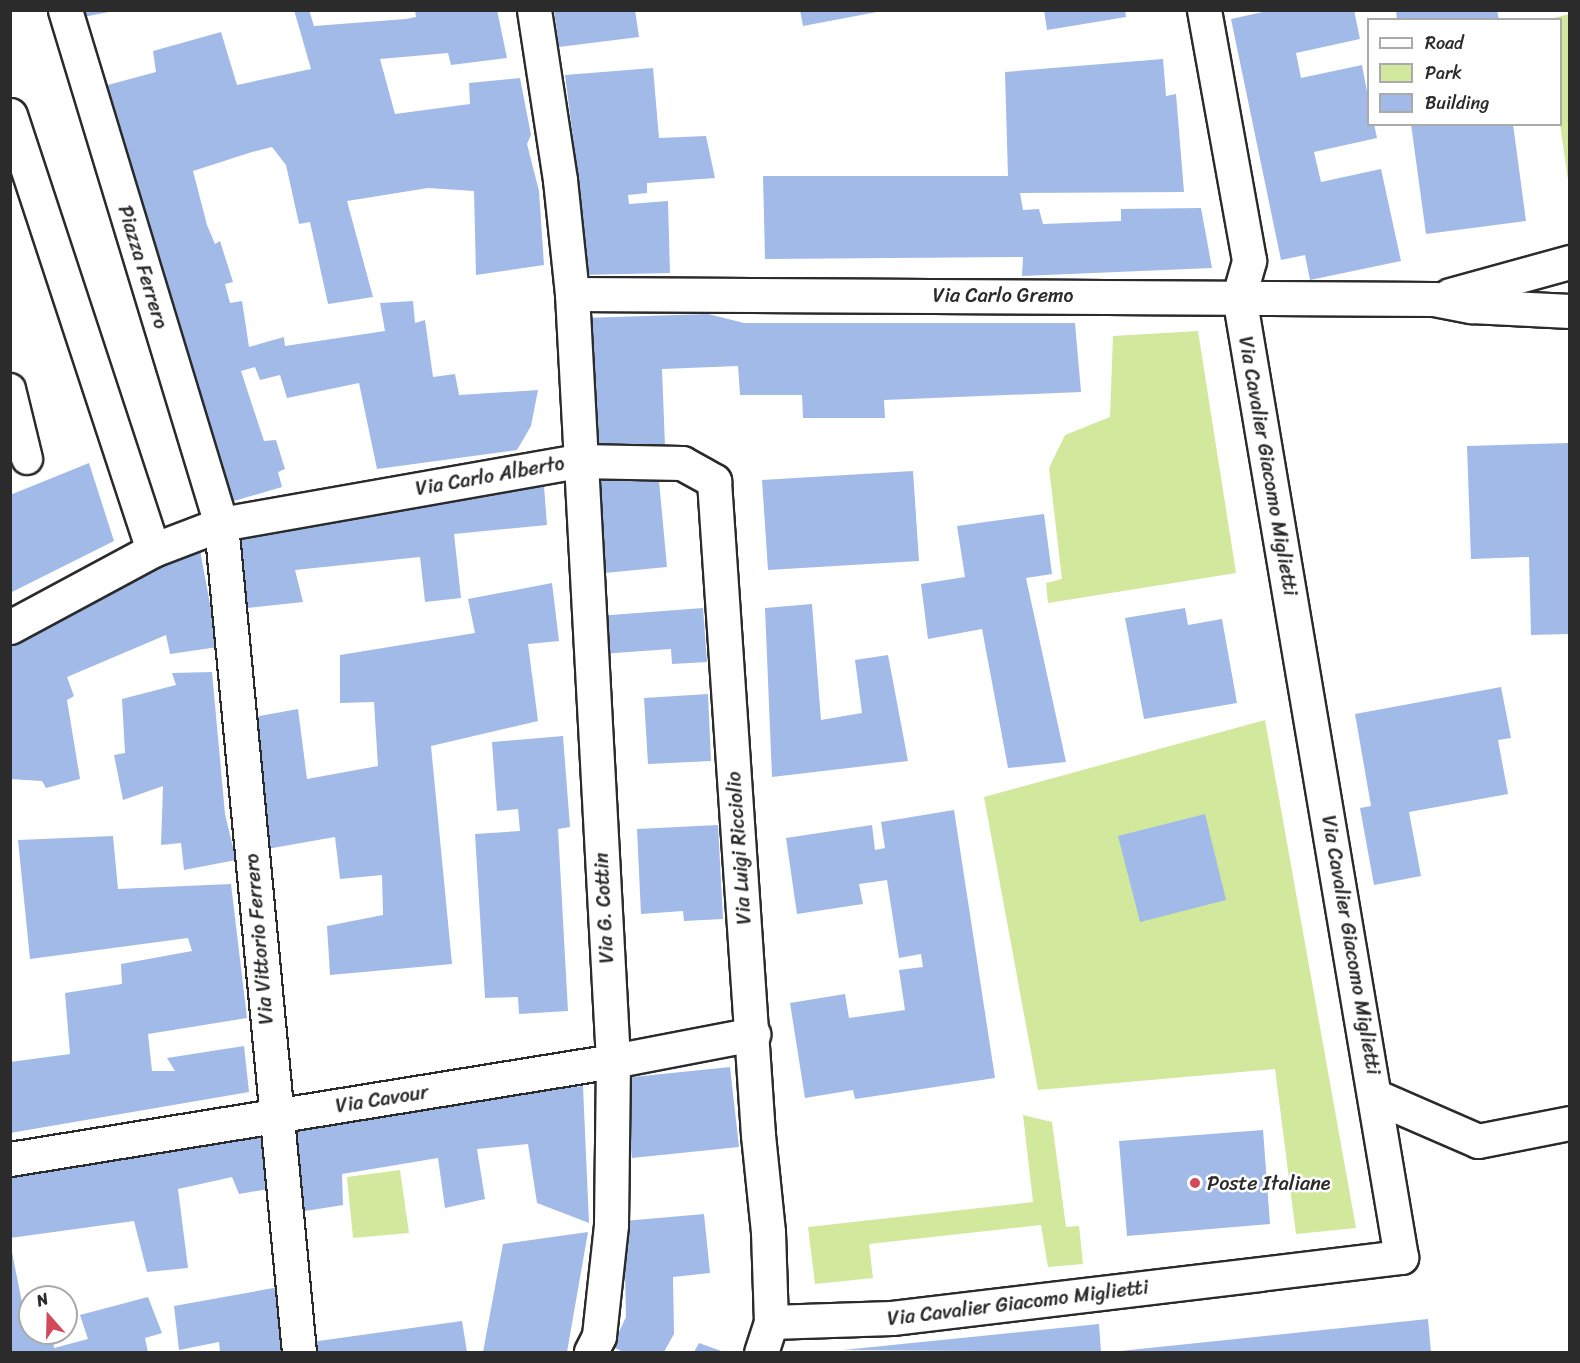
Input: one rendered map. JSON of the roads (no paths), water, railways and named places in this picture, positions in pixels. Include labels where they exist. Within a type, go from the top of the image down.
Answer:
[{"type":"street","name":"Piazza Ferrero","points":[[65,10],[221,524]]},
{"type":"street","name":"Via Carlo Alberto","points":[[10,627],[153,550],[221,524],[579,461],[572,294],[561,180],[534,10]]},
{"type":"street","name":"Via Cavalier Giacomo Miglietti","points":[[771,1322],[892,1318],[1401,1257],[1377,1097],[1239,296],[1249,260],[1204,10]]},
{"type":"street","points":[[10,115],[153,550]]},
{"type":"street","name":"Via Carlo Gremo","points":[[1434,299],[1569,262]]},
{"type":"street","name":"Via Carlo Gremo","points":[[572,294],[1239,296],[1434,299],[1471,306],[1569,311]]},
{"type":"street","points":[[10,389],[27,459]]},
{"type":"street","name":"Via Luigi Ricciolio","points":[[579,461],[682,463],[714,481],[771,1322],[760,1353]]},
{"type":"street","name":"Via G. Cottin","points":[[579,461],[613,1061],[611,1225],[599,1336],[591,1353]]},
{"type":"street","name":"Via Vittorio Ferrero","points":[[221,524],[299,1353]]},
{"type":"street","name":"Via Cavour","points":[[10,1159],[613,1061],[753,1034]]},
{"type":"street","points":[[1377,1097],[1478,1141],[1569,1123]]},
{"type":"place","name":"Poste Italiane","points":[[1195,1183]]}]
